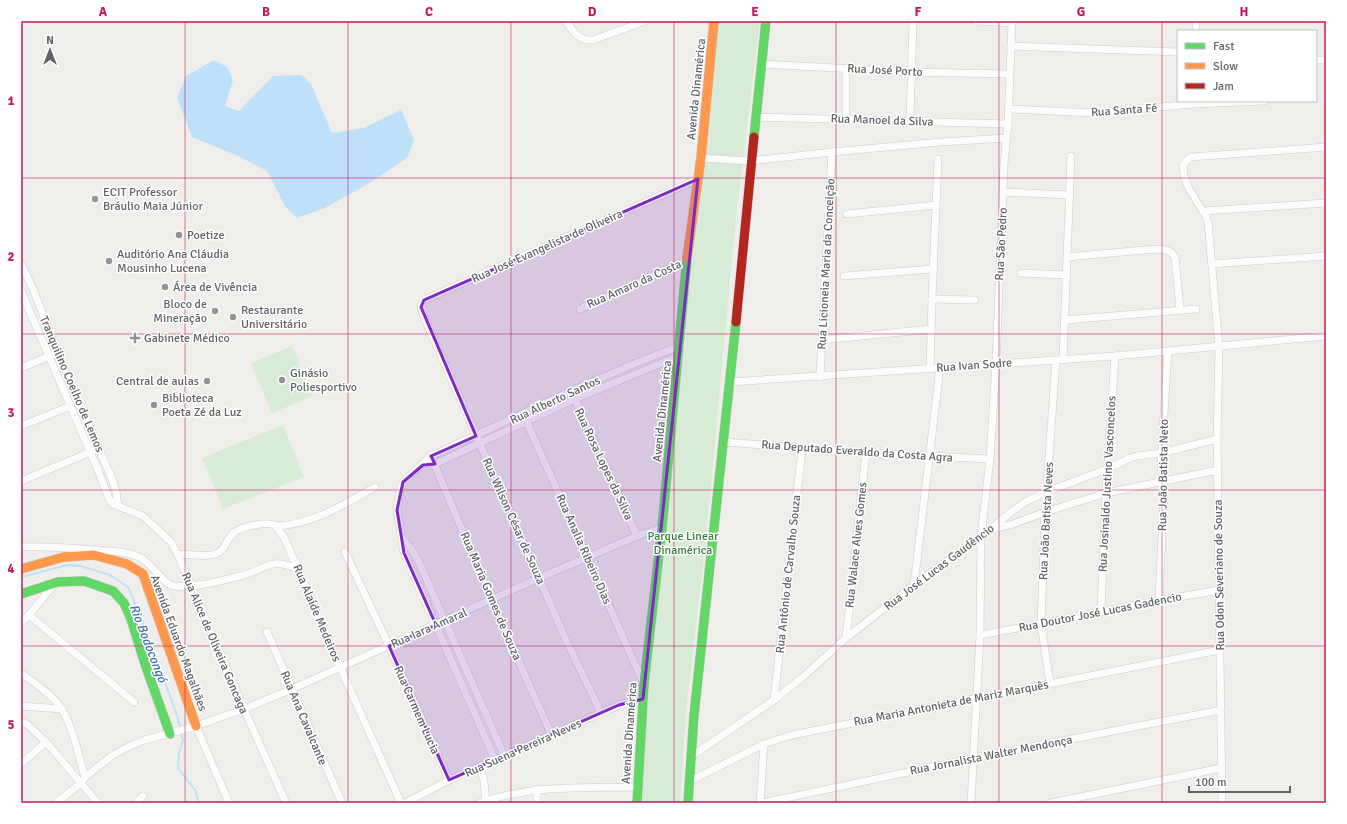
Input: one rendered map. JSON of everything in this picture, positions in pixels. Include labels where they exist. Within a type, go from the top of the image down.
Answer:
[{"type":"main road","name":"Avenida Dinamérica","points":[[636,803],[644,684],[662,528],[687,260],[701,158],[714,21]]},
{"type":"main road","points":[[688,803],[694,715],[724,442],[766,21]]},
{"type":"main road","name":"Avenida Eduardo Magalhães","points":[[21,569],[64,557],[94,555],[126,564],[144,574],[193,727]]},
{"type":"main road","points":[[21,594],[55,583],[84,581],[113,591],[124,603],[131,619],[146,667],[172,733]]},
{"type":"street","points":[[566,21],[582,40],[593,40],[645,21]]},
{"type":"street","points":[[910,121],[913,21]]},
{"type":"street","points":[[976,21],[1012,22]]},
{"type":"street","name":"Rua São Pedro","points":[[971,803],[980,635],[982,537],[990,459],[996,364],[1004,164],[1009,109],[1009,74],[1012,22]]},
{"type":"street","points":[[1011,46],[1177,52]]},
{"type":"street","name":"Rua José Porto","points":[[761,64],[911,72],[1009,74]]},
{"type":"street","points":[[846,68],[846,119]]},
{"type":"street","name":"Rua Santa Fé","points":[[1009,109],[1094,112],[1193,102]]},
{"type":"street","name":"Rua Manoel da Silva","points":[[756,117],[1008,124]]},
{"type":"street","points":[[701,158],[751,161],[832,152],[1007,138]]},
{"type":"street","name":"Rua Odon Severiano de Souza","points":[[1222,803],[1217,439],[1219,347],[1208,222],[1186,182],[1183,165],[1188,159],[1191,158],[1326,147]]},
{"type":"street","name":"Rua Licioneia Maria da Conceição","points":[[820,377],[832,152]]},
{"type":"street","name":"Rua João Batista Neves","points":[[1050,683],[1041,624],[1045,512],[1059,359],[1065,320],[1071,156]]},
{"type":"street","points":[[930,369],[938,159]]},
{"type":"street","name":"Rua José Evangelista de Oliveira","points":[[429,328],[421,306],[421,303],[424,300],[698,179]]},
{"type":"street","points":[[1003,192],[1070,195]]},
{"type":"street","points":[[1203,211],[1326,203]]},
{"type":"street","name":"Rua Licioneia Maria da Conceição","points":[[847,214],[936,205]]},
{"type":"street","points":[[1067,257],[1155,249],[1168,251],[1175,257],[1180,310]]},
{"type":"street","points":[[1212,264],[1326,256]]},
{"type":"street","name":"Rua Amaro da Costa","points":[[580,309],[687,260]]},
{"type":"street","name":"Tranquilino Coelho de Lemos","points":[[21,264],[33,289],[57,351],[112,479],[116,491],[118,506]]},
{"type":"street","name":"Rua Licioneia Maria da Conceição","points":[[844,276],[933,269]]},
{"type":"street","points":[[1021,273],[1067,275]]},
{"type":"street","points":[[21,291],[24,304],[49,356],[109,499],[113,504],[118,506]]},
{"type":"street","points":[[932,299],[975,300]]},
{"type":"street","points":[[1065,320],[1196,309]]},
{"type":"street","name":"Rua Wilson César de Souza","points":[[429,328],[600,713]]},
{"type":"street","points":[[822,340],[931,329]]},
{"type":"street","name":"Rua Ivan Sodre","points":[[730,382],[1115,356],[1326,336]]},
{"type":"street","name":"Rua Alberto Santos","points":[[431,456],[571,391],[680,346]]},
{"type":"street","points":[[21,368],[57,351]]},
{"type":"street","name":"Rua João Batista Neto","points":[[1159,600],[1164,494],[1161,468],[1168,351]]},
{"type":"street","points":[[423,465],[435,464],[575,399],[679,356]]},
{"type":"street","name":"Rua Josinaldo Justino Vasconcelos","points":[[1101,611],[1107,469],[1115,356]]},
{"type":"street","points":[[636,363],[640,372]]},
{"type":"street","points":[[914,585],[940,368]]},
{"type":"street","name":"Rua Rosa Lopes da Silva","points":[[571,391],[638,536]]},
{"type":"street","points":[[21,426],[70,406]]},
{"type":"street","name":"Rua Analia Ribeiro Dias","points":[[523,414],[644,684]]},
{"type":"street","name":"Rua José Lucas Gaudêncio","points":[[692,756],[774,700],[804,676],[846,638],[914,585],[982,537],[1025,502],[1046,492],[1137,456],[1162,453],[1217,439]]},
{"type":"street","name":"Rua Deputado Everaldo da Costa Agra","points":[[724,442],[866,453],[990,459]]},
{"type":"street","name":"Rua Antônio de Carvalho Souza","points":[[774,700],[802,448]]},
{"type":"street","points":[[21,481],[99,449]]},
{"type":"street","name":"Rua Walace Alves Gomes","points":[[846,638],[866,453]]},
{"type":"street","points":[[431,456],[403,482],[400,490],[397,510],[404,553],[495,760]]},
{"type":"street","name":"Rua Maria Gomes de Souza","points":[[431,456],[491,599],[552,736]]},
{"type":"street","points":[[991,529],[1012,524],[1106,493],[1218,470]]},
{"type":"street","points":[[103,482],[112,479]]},
{"type":"street","points":[[178,555],[186,554],[200,556],[215,554],[224,548],[231,536],[238,530],[263,524],[289,526],[322,516],[375,488]]},
{"type":"street","name":"Rua Alice de Oliveira Goncaga","points":[[118,506],[143,516],[170,542],[178,555],[286,803]]},
{"type":"street","name":"Rua Alaíde Medeiros","points":[[275,526],[282,534],[298,569],[401,803]]},
{"type":"street","points":[[282,534],[289,526]]},
{"type":"street","name":"Rua Iara Amaral","points":[[56,803],[113,755],[124,749],[145,740],[193,727],[244,709],[389,646],[539,578],[638,536],[662,528]]},
{"type":"street","points":[[402,538],[418,560],[504,756]]},
{"type":"street","points":[[21,547],[50,546],[116,551],[140,557],[172,586],[191,586],[242,576],[269,565],[285,564],[298,569]]},
{"type":"street","name":"Rua Carmem Lucia","points":[[345,552],[449,780]]},
{"type":"street","points":[[21,623],[55,583]]},
{"type":"street","name":"Rua Doutor José Lucas Gadencio","points":[[980,635],[1159,600],[1220,590]]},
{"type":"street","points":[[29,615],[134,702]]},
{"type":"street","name":"Rua Ana Cavalcante","points":[[267,632],[321,759],[342,803]]},
{"type":"street","name":"Rua Maria Antonieta de Mariz Marquês","points":[[690,781],[764,744],[792,735],[977,697],[1220,650]]},
{"type":"street","points":[[21,673],[48,694],[62,709],[76,745],[83,780]]},
{"type":"street","name":"Rua Suena Pereira Neves","points":[[405,803],[449,780],[552,736],[600,713],[643,699]]},
{"type":"street","points":[[21,706],[62,709]]},
{"type":"street","name":"Rua Jornalista Walter Mendonça","points":[[761,803],[974,758],[1220,710]]},
{"type":"street","points":[[21,721],[28,725],[46,742],[83,780],[98,803]]},
{"type":"street","points":[[193,727],[229,803]]},
{"type":"street","points":[[21,764],[46,742]]},
{"type":"street","points":[[761,803],[764,744]]},
{"type":"street","points":[[480,767],[484,781],[486,802]]},
{"type":"street","points":[[1051,803],[1221,768]]},
{"type":"street","points":[[479,803],[537,790],[638,787]]},
{"type":"street","points":[[536,803],[537,790]]},
{"type":"street","points":[[136,803],[143,796]]},
{"type":"highlighted area","points":[[698,179],[643,699],[619,705],[449,780],[389,646],[436,625],[404,553],[397,510],[403,482],[423,465],[435,464],[431,456],[476,436],[429,328],[421,307],[424,300]]},
{"type":"green space","name":"Parque Linear Dinamérica","points":[[716,21],[760,21],[737,207],[705,547],[686,710],[680,803],[642,803],[646,723],[656,594]]},
{"type":"green space","name":"Ginásio Poliesportivo","points":[[292,346],[313,396],[272,413],[251,363]]},
{"type":"green space","points":[[283,425],[304,477],[223,509],[202,458]]},
{"type":"water","points":[[214,60],[227,67],[233,80],[225,106],[239,111],[273,76],[302,75],[311,84],[332,133],[364,128],[401,110],[414,140],[407,158],[368,184],[325,208],[297,218],[285,206],[267,171],[238,156],[192,137],[177,98],[186,76]]},
{"type":"waterway","name":"Rio Bodocongó","points":[[21,577],[67,565],[81,566],[110,575],[128,587],[142,620],[177,715],[183,740],[179,753],[178,768],[196,791],[198,803]]},
{"type":"traffic: fast","points":[[754,137],[766,21]]},
{"type":"traffic: fast","points":[[637,803],[644,684],[662,528],[687,258]]},
{"type":"traffic: fast","points":[[688,803],[694,715],[736,322]]},
{"type":"traffic: fast","points":[[21,594],[58,582],[84,581],[113,591],[124,603],[131,619],[146,667],[170,734]]},
{"type":"traffic: slow","points":[[687,258],[701,158],[714,21]]},
{"type":"traffic: slow","points":[[21,569],[64,557],[94,555],[127,564],[143,574],[196,726]]},
{"type":"traffic: jam","points":[[736,322],[754,137]]},
{"type":"place","name":"ECIT Professor Bráulio Maia Júnior","points":[[95,199]]},
{"type":"place","name":"Poetize","points":[[179,235]]},
{"type":"place","name":"Auditório Ana Cláudia Mousinho Lucena","points":[[109,261]]},
{"type":"place","name":"Área de Vivência","points":[[165,287]]},
{"type":"place","name":"Bloco de Mineração","points":[[215,311]]},
{"type":"place","name":"Restaurante Universitário","points":[[233,317]]},
{"type":"place","name":"Gabinete Médico","points":[[135,338]]},
{"type":"place","name":"Ginásio Poliesportivo","points":[[282,380]]},
{"type":"place","name":"Central de aulas","points":[[207,381]]},
{"type":"place","name":"Biblioteca Poeta Zé da Luz","points":[[154,405]]}]
